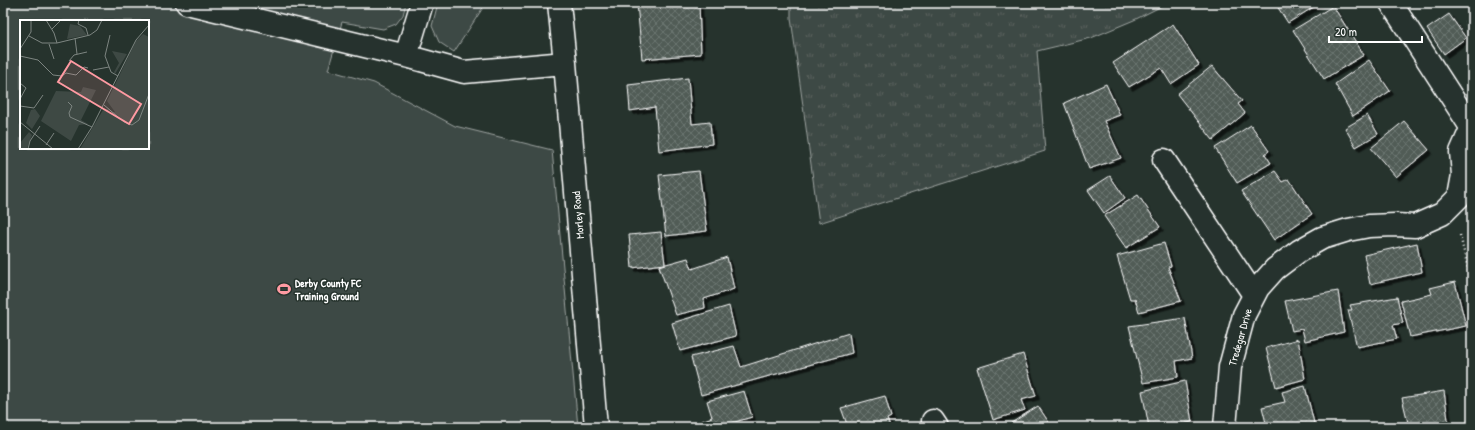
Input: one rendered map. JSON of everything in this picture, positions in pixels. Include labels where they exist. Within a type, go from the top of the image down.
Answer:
[{"type":"street","points":[[187,3],[406,56],[464,72],[565,63]]},
{"type":"street","points":[[406,56],[422,3]]},
{"type":"street","name":"Morley Road","points":[[559,3],[596,427]]},
{"type":"street","points":[[1391,3],[1472,127]]},
{"type":"street","name":"Tredegar Drive","points":[[1225,427],[1230,366],[1244,315],[1258,288],[1275,269],[1299,251],[1322,238],[1348,230],[1369,226],[1415,226],[1442,214],[1459,197],[1463,175],[1461,152],[1472,127]]},
{"type":"street","points":[[1164,160],[1254,295]]},
{"type":"path","points":[[1452,204],[1472,285]]},
{"type":"green space","name":"Derby County FC Training Ground","points":[[3,3],[406,3],[403,15],[396,24],[383,29],[342,22],[328,70],[374,83],[455,126],[552,150],[578,427],[3,427]]},
{"type":"green space","points":[[438,3],[486,3],[454,52],[439,42],[432,26]]},
{"type":"green space","points":[[791,3],[1168,3],[1134,20],[1091,38],[1037,51],[1045,151],[819,223],[791,18]]},
{"type":"building","points":[[637,3],[699,3],[701,54],[642,59]]},
{"type":"building","points":[[1275,3],[1320,3],[1288,23]]},
{"type":"building","points":[[1333,6],[1364,55],[1324,79],[1293,30]]},
{"type":"building","points":[[1449,14],[1466,38],[1444,54],[1427,29]]},
{"type":"building","points":[[1472,18],[1472,42],[1465,21]]},
{"type":"building","points":[[1173,24],[1199,65],[1171,84],[1161,68],[1129,87],[1113,63]]},
{"type":"building","points":[[1369,60],[1390,91],[1353,116],[1335,84]]},
{"type":"building","points":[[1212,66],[1242,101],[1238,104],[1245,113],[1213,140],[1177,94]]},
{"type":"building","points":[[688,78],[692,124],[710,122],[712,144],[659,151],[655,107],[630,111],[628,85]]},
{"type":"building","points":[[1106,84],[1120,115],[1104,121],[1121,158],[1089,169],[1064,103]]},
{"type":"building","points":[[1367,115],[1378,134],[1356,147],[1345,128]]},
{"type":"building","points":[[1404,121],[1429,150],[1396,177],[1371,148]]},
{"type":"building","points":[[1251,125],[1269,151],[1265,154],[1271,163],[1237,183],[1215,148]]},
{"type":"building","points":[[699,171],[707,231],[666,236],[659,175]]},
{"type":"building","points":[[1275,171],[1283,182],[1289,179],[1312,214],[1274,240],[1241,191]]},
{"type":"building","points":[[1110,176],[1125,198],[1104,213],[1088,190]]},
{"type":"building","points":[[1138,195],[1160,227],[1126,248],[1104,216]]},
{"type":"building","points":[[661,232],[665,264],[632,268],[629,235]]},
{"type":"building","points":[[1164,243],[1171,266],[1168,267],[1181,301],[1139,312],[1135,299],[1130,299],[1117,256]]},
{"type":"building","points":[[1417,243],[1422,272],[1370,284],[1364,255]]},
{"type":"building","points":[[727,257],[734,289],[704,299],[705,308],[676,315],[659,266],[688,258],[692,269]]},
{"type":"building","points":[[1455,282],[1466,326],[1410,337],[1401,301],[1432,294],[1430,288]]},
{"type":"building","points":[[1338,291],[1344,332],[1305,341],[1302,329],[1292,331],[1285,301]]},
{"type":"building","points":[[1397,297],[1403,323],[1393,325],[1397,339],[1357,347],[1348,310],[1352,310],[1350,305]]},
{"type":"building","points":[[729,306],[736,336],[680,351],[672,323]]},
{"type":"building","points":[[1185,318],[1192,358],[1176,361],[1178,377],[1143,383],[1129,326]]},
{"type":"building","points":[[849,333],[852,353],[701,395],[691,357],[734,346],[741,367]]},
{"type":"building","points":[[1298,339],[1305,379],[1276,387],[1266,348]]},
{"type":"building","points":[[1023,354],[1036,396],[1021,400],[1025,410],[993,420],[977,368]]},
{"type":"building","points":[[1185,381],[1192,422],[1166,427],[1149,427],[1142,391]]},
{"type":"building","points":[[1305,386],[1315,427],[1267,427],[1262,407],[1285,402],[1282,392]]},
{"type":"building","points":[[744,391],[752,417],[718,427],[695,427],[694,424],[712,417],[707,401]]},
{"type":"building","points":[[1444,391],[1449,427],[1409,427],[1402,398]]},
{"type":"building","points":[[885,396],[891,417],[887,419],[890,427],[848,427],[841,408]]},
{"type":"building","points":[[1038,406],[1052,427],[1005,427]]},
{"type":"building","points":[[1472,423],[1472,427],[1454,427]]},
{"type":"place","name":"Derby County FC Training Ground","points":[[284,289]]}]
